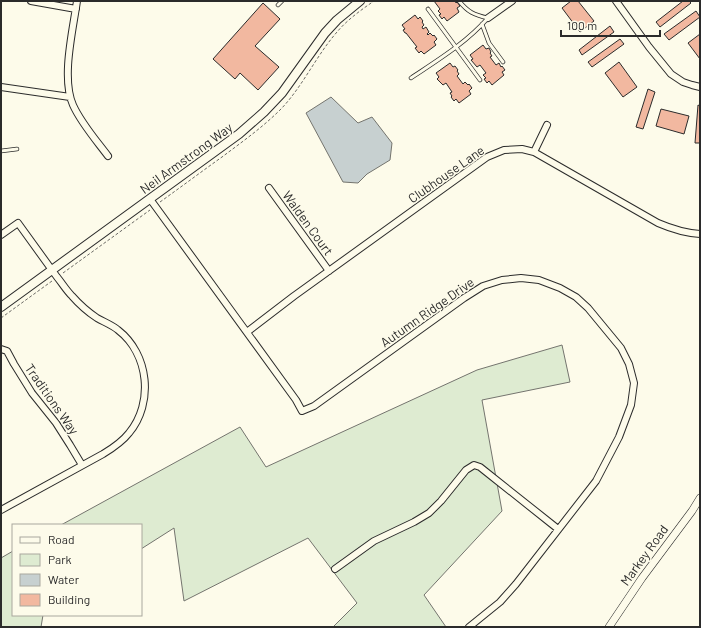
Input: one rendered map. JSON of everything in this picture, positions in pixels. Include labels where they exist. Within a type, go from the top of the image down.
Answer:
[{"type":"main road","name":"Neil Armstrong Way","points":[[1,307],[239,134],[264,112],[282,93],[325,33],[350,8],[360,1]]},
{"type":"street","points":[[31,1],[76,9]]},
{"type":"street","points":[[77,1],[68,67],[70,96],[81,119],[108,156]]},
{"type":"street","points":[[488,18],[512,1]]},
{"type":"street","points":[[616,1],[649,47],[671,74],[683,82],[700,87]]},
{"type":"street","points":[[1,86],[70,96]]},
{"type":"street","points":[[534,152],[547,125]]},
{"type":"street","name":"Clubhouse Lane","points":[[247,332],[294,296],[487,157],[504,150],[534,152],[658,223],[684,232],[700,234]]},
{"type":"street","name":"Walden Court","points":[[269,188],[329,271]]},
{"type":"street","name":"Autumn Ridge Drive","points":[[150,198],[296,400],[302,411],[314,406],[464,298],[483,286],[502,280],[521,278],[539,280],[560,288],[576,297],[588,308],[621,348],[629,364],[634,383],[631,405],[619,437],[596,481],[516,584],[500,602],[469,627]]},
{"type":"street","points":[[1,235],[18,223],[71,296],[98,318],[119,330],[136,351],[143,369],[145,387],[143,405],[139,416],[134,427],[122,441],[113,448],[1,510]]},
{"type":"street","name":"Traditions Way","points":[[1,349],[7,351],[32,393],[56,423],[82,465]]},
{"type":"street","points":[[334,569],[374,541],[414,522],[429,513],[441,501],[466,470],[474,465],[480,467],[558,529]]},
{"type":"street","name":"Markey Road","points":[[609,627],[700,498]]},
{"type":"lane","points":[[278,5],[282,1]]},
{"type":"lane","points":[[460,1],[465,9],[475,15],[488,18]]},
{"type":"lane","points":[[428,9],[480,80]]},
{"type":"lane","points":[[411,78],[456,48],[478,30],[488,18]]},
{"type":"lane","points":[[482,24],[489,43],[503,62]]},
{"type":"lane","points":[[1,151],[17,149]]},
{"type":"green space","points":[[562,345],[570,382],[482,400],[502,511],[424,595],[446,627],[333,627],[357,603],[308,538],[184,601],[174,528],[142,548],[142,524],[63,524],[240,427],[266,467],[477,370]]},
{"type":"green space","points":[[12,552],[12,616],[43,616],[41,627],[1,627],[1,558]]},
{"type":"water","points":[[331,97],[358,123],[372,117],[392,143],[390,160],[367,174],[358,183],[343,182],[306,113]]},
{"type":"building","points":[[434,1],[455,1],[460,6],[457,8],[459,12],[447,21],[444,17],[442,19],[439,15],[441,14],[438,11],[440,9]]},
{"type":"building","points":[[571,1],[578,1],[594,21],[580,32],[562,8]]},
{"type":"building","points":[[683,1],[689,1],[691,3],[660,27],[656,22]]},
{"type":"building","points":[[263,3],[280,19],[255,46],[279,67],[258,90],[240,73],[235,79],[213,59]]},
{"type":"building","points":[[696,11],[700,17],[669,40],[664,34]]},
{"type":"building","points":[[415,15],[418,19],[420,17],[423,21],[422,22],[424,25],[422,27],[423,29],[426,27],[429,32],[427,34],[428,35],[430,33],[433,36],[434,35],[437,39],[434,42],[436,45],[424,54],[421,51],[419,53],[415,48],[417,47],[403,30],[405,29],[402,25]]},
{"type":"building","points":[[610,26],[614,32],[582,55],[579,50]]},
{"type":"building","points":[[700,34],[700,59],[688,43]]},
{"type":"building","points":[[620,39],[624,44],[592,67],[588,62]]},
{"type":"building","points":[[483,45],[486,49],[489,48],[492,56],[490,57],[496,65],[499,63],[505,70],[502,72],[504,75],[492,85],[489,81],[487,83],[484,79],[486,78],[483,75],[486,73],[480,65],[477,67],[471,60],[473,59],[470,55]]},
{"type":"building","points":[[619,62],[637,87],[623,97],[605,73]]},
{"type":"building","points":[[450,63],[458,70],[457,71],[459,74],[457,76],[463,84],[465,82],[472,88],[469,91],[471,94],[459,103],[456,99],[454,101],[451,97],[452,96],[450,93],[452,92],[446,83],[443,85],[437,79],[439,77],[436,73]]},
{"type":"building","points":[[648,89],[655,92],[643,129],[636,127]]},
{"type":"building","points":[[698,105],[700,106],[700,143],[695,143]]},
{"type":"building","points":[[661,109],[689,116],[684,134],[656,126]]}]
